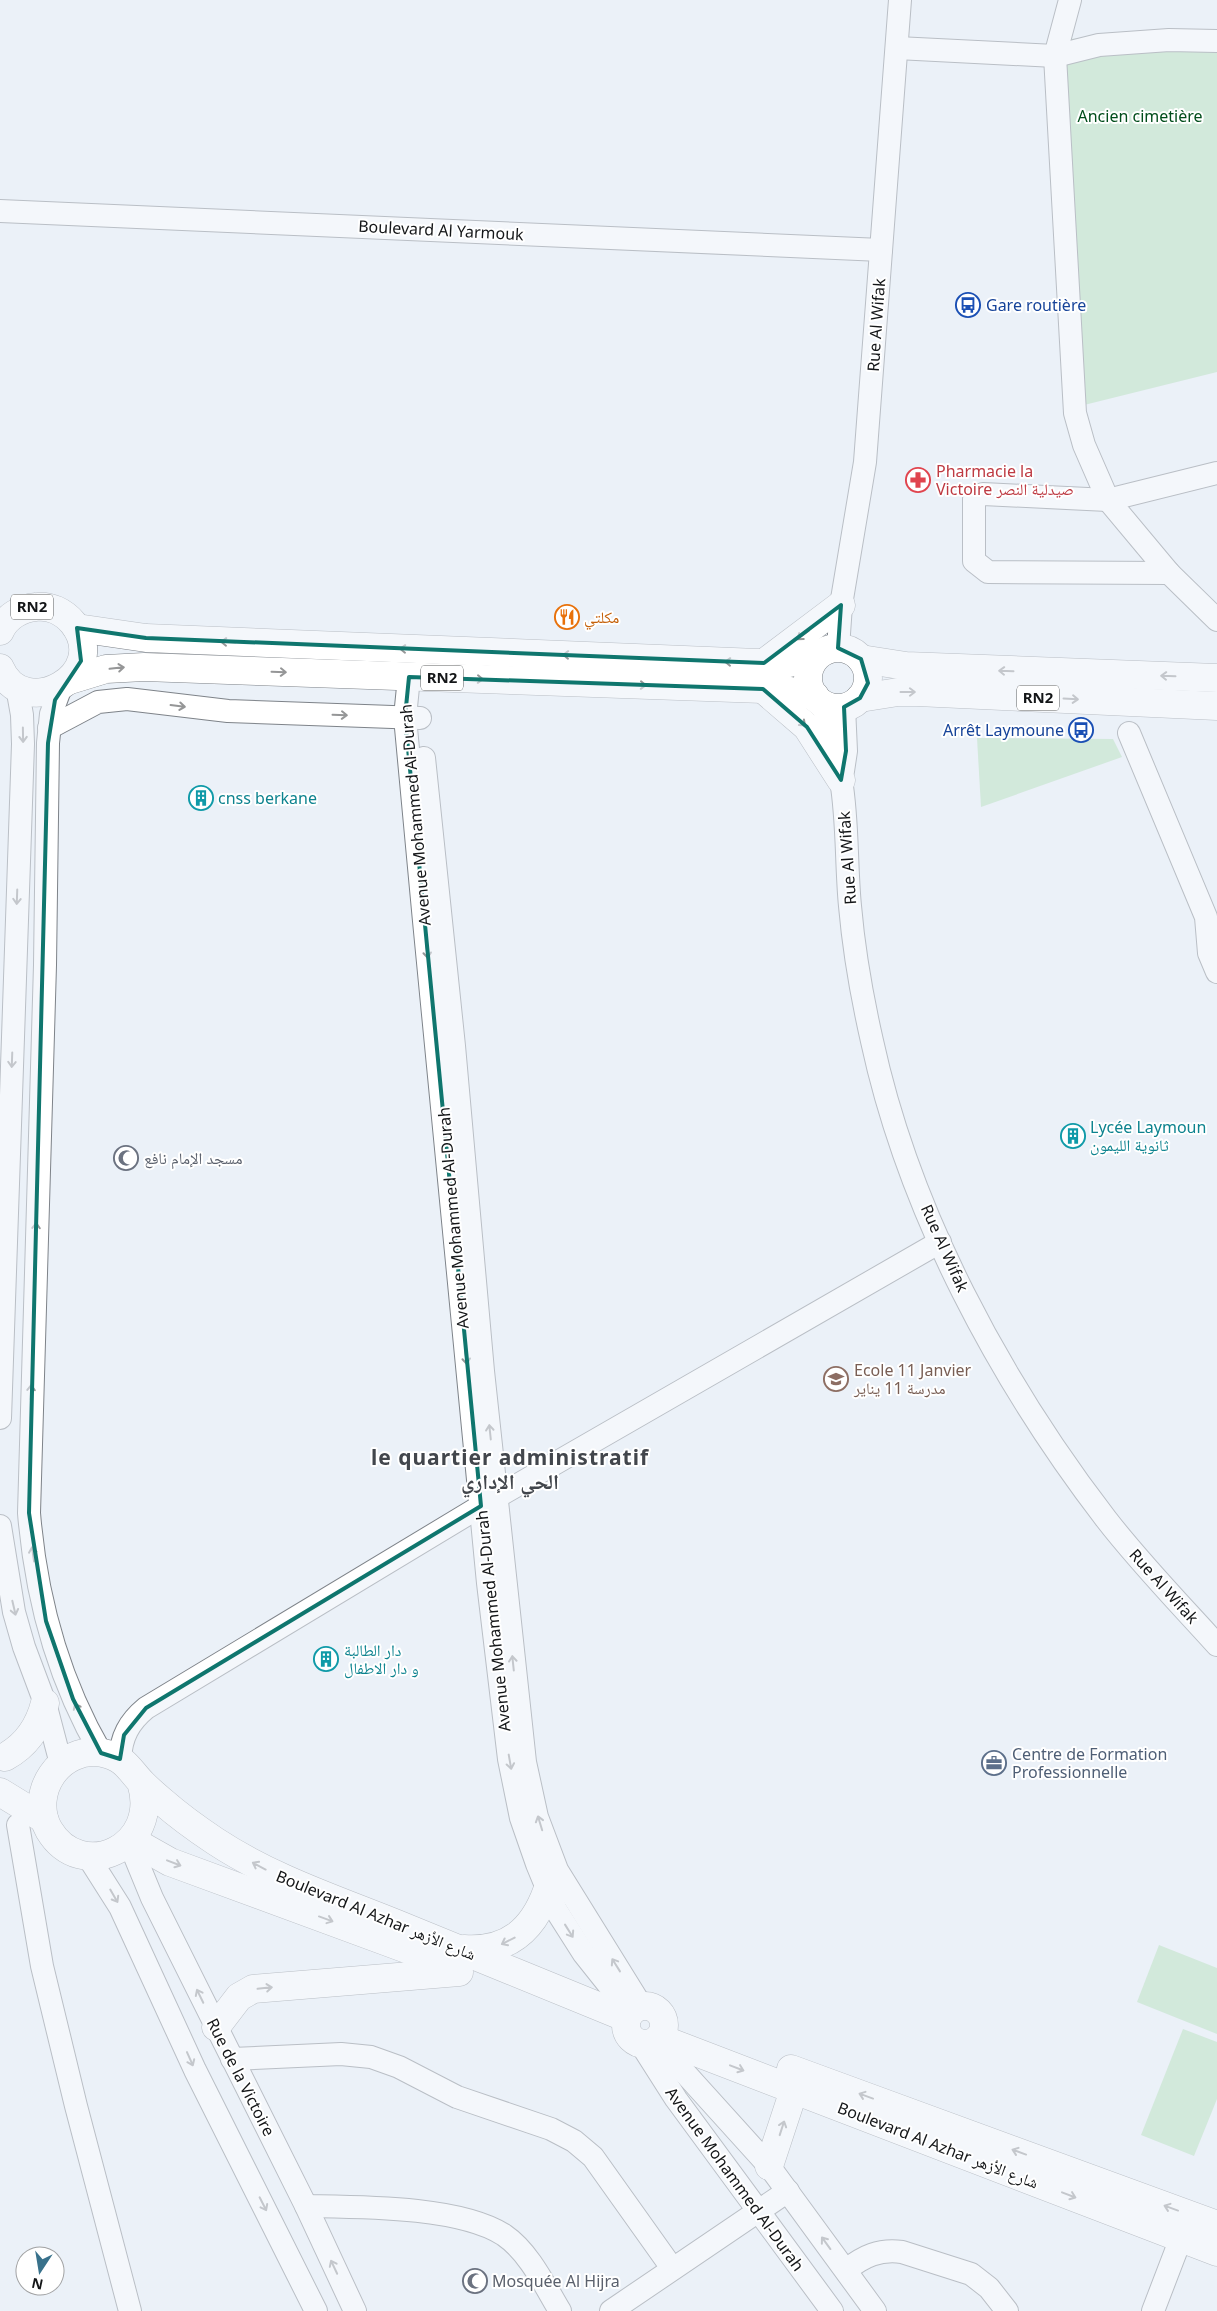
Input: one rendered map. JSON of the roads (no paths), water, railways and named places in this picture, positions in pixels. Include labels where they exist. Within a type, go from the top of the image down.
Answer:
[{"type":"main road","points":[[841,605],[764,676],[806,727],[841,780]]},
{"type":"main road","name":"RN2","points":[[0,629],[17,612],[39,606],[61,612],[77,628],[111,634],[156,639],[764,676],[790,691],[836,701],[898,692],[917,692],[1217,706]]},
{"type":"main road","points":[[65,684],[79,666],[82,649],[77,628]]},
{"type":"main road","points":[[838,655],[868,674],[868,683],[836,701],[808,677],[810,667],[838,655]]},
{"type":"main road","name":"RN2","points":[[5,674],[39,693],[97,671],[125,667],[410,677],[764,676],[792,664],[838,655],[906,666],[1217,678]]},
{"type":"main road","points":[[3,1756],[20,1747],[32,1735],[40,1720],[45,1703]]},
{"type":"main road","points":[[0,1792],[30,1826],[70,1850],[87,1855],[110,1853],[130,1841],[144,1819],[145,1801],[141,1782],[128,1766],[110,1756],[80,1754],[59,1766],[51,1774],[30,1826]]},
{"type":"main road","points":[[3,1756],[59,1766]]},
{"type":"main road","name":"Boulevard Al Azhar شارع الأزهر","points":[[141,1782],[190,1824],[266,1870],[463,1960]]},
{"type":"main road","name":"Boulevard Al Azhar شارع الأزهر","points":[[130,1841],[170,1862],[463,1960],[643,2027],[1217,2225]]},
{"type":"main road","points":[[216,2027],[239,1997],[253,1989],[463,1960],[478,1950],[497,1946],[515,1938],[530,1925],[540,1909],[546,1890]]},
{"type":"main road","name":"Boulevard Al Azhar شارع الأزهر","points":[[643,2027],[794,2090],[1217,2252]]},
{"type":"main road","points":[[769,2166],[794,2090]]},
{"type":"street","name":"Rue Al Wifak","points":[[838,655],[841,605],[866,462],[900,0]]},
{"type":"street","points":[[1070,0],[1055,56],[1075,413],[1084,445],[1108,500],[1170,573],[1217,620]]},
{"type":"street","points":[[896,48],[1055,56],[1098,46],[1169,40],[1217,41]]},
{"type":"street","name":"Boulevard Al Yarmouk","points":[[0,211],[881,250]]},
{"type":"street","points":[[1170,573],[995,572],[984,570],[974,562],[974,499],[978,496],[1108,500],[1217,472]]},
{"type":"street","points":[[0,1418],[23,744],[22,715],[5,674]]},
{"type":"street","name":"Avenue Mohammed Al-Durah","points":[[410,677],[489,1501],[498,1682],[509,1759],[521,1818],[546,1890],[556,1910],[584,1954],[643,2027],[769,2166],[875,2311]]},
{"type":"street","points":[[65,684],[51,714],[49,728],[45,965],[29,1513],[38,1586],[46,1621],[73,1699],[110,1756],[121,1747],[129,1725],[146,1708],[489,1501],[940,1242]]},
{"type":"street","points":[[49,728],[98,702],[128,698],[228,711],[413,718]]},
{"type":"street","name":"Rue Al Wifak","points":[[836,701],[825,724],[841,780],[850,906],[859,975],[872,1044],[902,1144],[940,1242],[981,1326],[1053,1445],[1136,1556],[1217,1645]]},
{"type":"street","points":[[1129,733],[1212,912],[1209,953],[1217,972]]},
{"type":"street","name":"Avenue Mohammed Al-Durah","points":[[489,1501],[513,1664],[525,1762],[537,1817],[557,1870],[643,2027],[676,2099],[756,2211],[832,2311]]},
{"type":"street","points":[[0,1526],[14,1612],[24,1647],[45,1703],[59,1766]]},
{"type":"street","points":[[30,1826],[42,1966],[76,2106],[130,2311]]},
{"type":"street","name":"Rue de la Victoire","points":[[130,1841],[152,1898],[306,2206],[355,2311]]},
{"type":"street","points":[[87,1855],[120,1907],[195,2070],[316,2311]]},
{"type":"street","points":[[232,2059],[341,2054],[371,2057],[399,2067],[457,2097],[557,2131],[574,2141],[593,2157],[672,2268]]},
{"type":"street","points":[[611,2311],[788,2191]]},
{"type":"street","points":[[306,2206],[368,2207],[432,2213],[482,2225],[504,2235],[525,2256],[560,2311]]},
{"type":"street","points":[[1153,2311],[1181,2238]]},
{"type":"street","points":[[846,2270],[870,2254],[892,2251],[902,2252],[971,2274],[989,2288],[1008,2311]]},
{"type":"place","name":"Gare routière","points":[[968,305]]},
{"type":"place","name":"Pharmacie la Victoire صيدلية النصر","points":[[918,480]]},
{"type":"place","name":"مكلتي","points":[[567,617]]},
{"type":"place","name":"Arrêt Laymoune","points":[[1081,730]]},
{"type":"place","name":"cnss berkane","points":[[201,798]]},
{"type":"place","name":"Lycée Laymoun ثانوية الليمون","points":[[1073,1136]]},
{"type":"place","name":"مسجد الإمام نافع","points":[[126,1158]]},
{"type":"place","name":"Ecole 11 Janvier مدرسة 11 يناير","points":[[836,1379]]},
{"type":"place","name":"دار الطالبة و دار الاطفال","points":[[326,1659]]},
{"type":"place","name":"Centre de Formation Professionnelle","points":[[994,1763]]},
{"type":"place","name":"Mosquée Al Hijra","points":[[475,2281]]},
{"type":"district","name":"le quartier administratif الحي الإداري","points":[[510,1470]]},
{"type":"park label","name":"Ancien cimetière","points":[[1140,116]]}]
